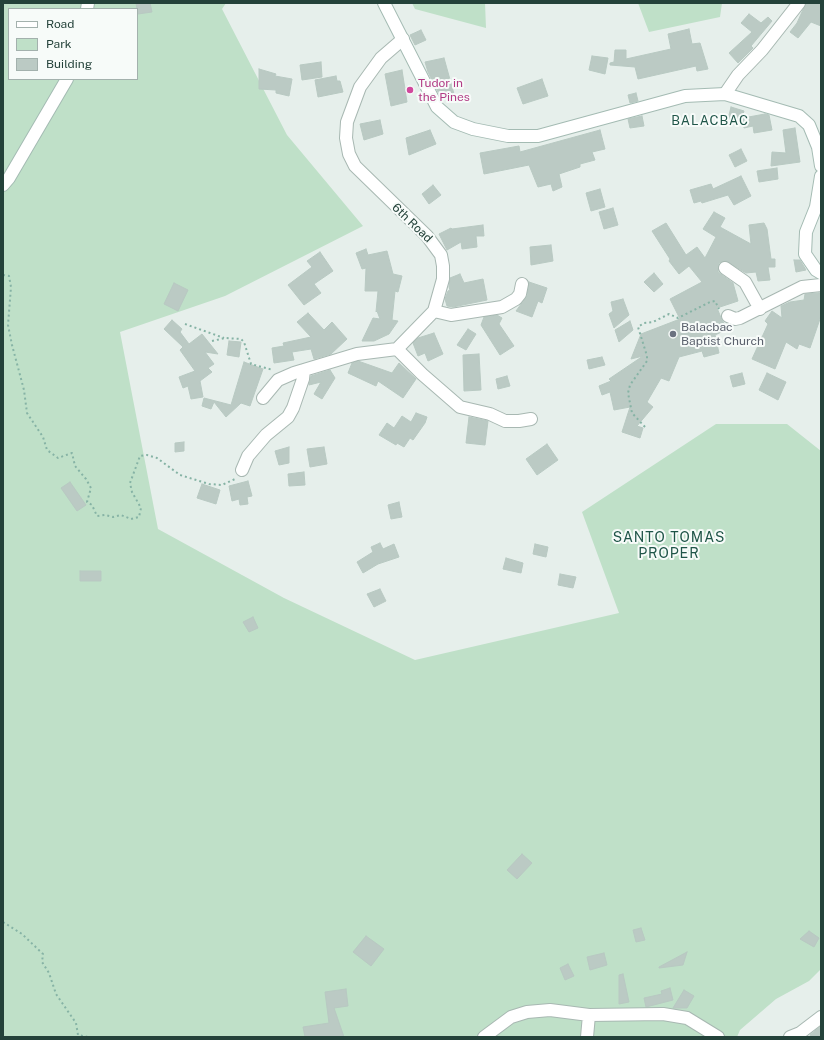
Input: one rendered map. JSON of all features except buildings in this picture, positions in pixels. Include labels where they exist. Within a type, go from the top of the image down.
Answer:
[{"type":"street","points":[[384,3],[437,107],[454,122],[466,127],[508,136],[538,136],[685,96],[725,94],[799,116],[809,125],[818,147],[821,166]]},
{"type":"street","points":[[725,94],[738,75],[762,50],[799,3]]},
{"type":"street","name":"6th Road","points":[[397,348],[434,311],[443,279],[441,255],[427,236],[355,166],[349,154],[346,138],[347,122],[360,87],[381,58],[403,39]]},
{"type":"street","points":[[3,185],[9,178],[66,80]]},
{"type":"street","points":[[821,176],[816,207],[806,232],[805,254],[816,270],[821,273]]},
{"type":"street","points":[[725,268],[745,282],[760,309]]},
{"type":"street","points":[[434,311],[451,315],[502,307],[510,304],[516,299],[520,294],[522,284]]},
{"type":"street","points":[[728,316],[735,319],[760,309],[802,287],[821,285]]},
{"type":"street","points":[[263,398],[278,380],[299,371],[357,354],[397,348],[422,374],[460,407],[490,414],[505,421],[531,419]]},
{"type":"street","points":[[242,470],[248,456],[266,435],[288,417],[294,408],[303,379],[299,371]]},
{"type":"street","points":[[484,1037],[511,1018],[527,1012],[550,1010],[589,1015],[663,1014],[687,1018],[718,1037]]},
{"type":"street","points":[[588,1037],[589,1015]]},
{"type":"street","points":[[797,1036],[821,1017]]},
{"type":"path","points":[[3,275],[9,276],[11,287],[8,325],[13,351],[24,390],[27,413],[43,437],[47,450],[58,458],[72,453],[75,466],[86,479],[91,488],[86,502],[92,505],[96,516],[105,515],[112,517],[122,515],[131,519],[139,517],[141,508],[132,492],[130,483],[140,456],[147,455],[157,458],[180,475],[209,484],[222,485],[235,480],[242,470]]},
{"type":"path","points":[[645,427],[632,413],[628,393],[630,385],[647,361],[647,356],[638,327],[644,323],[653,322],[669,314],[678,318],[710,302],[714,302],[728,316]]},
{"type":"path","points":[[185,324],[225,338],[241,339],[244,342],[251,364],[269,369],[299,371]]},
{"type":"path","points":[[212,341],[225,338]]},
{"type":"path","points":[[3,922],[22,934],[43,954],[42,962],[49,974],[56,994],[76,1023],[78,1035],[88,1037]]},
{"type":"green space","points":[[3,3],[226,3],[222,9],[287,135],[363,226],[225,296],[120,332],[158,529],[284,598],[415,660],[619,613],[582,512],[716,424],[787,424],[821,451],[821,969],[809,981],[776,999],[740,1030],[737,1037],[3,1037]]},
{"type":"green space","points":[[412,3],[485,3],[486,28],[415,9]]},
{"type":"green space","points":[[638,3],[722,3],[720,17],[649,32]]},
{"type":"place","name":"Tudor in the Pines","points":[[410,90]]},
{"type":"place","name":"Balacbac Baptist Church","points":[[673,334]]},
{"type":"district","name":"BALACBAC","points":[[710,121]]},
{"type":"district","name":"SANTO TOMAS PROPER","points":[[669,546]]}]
